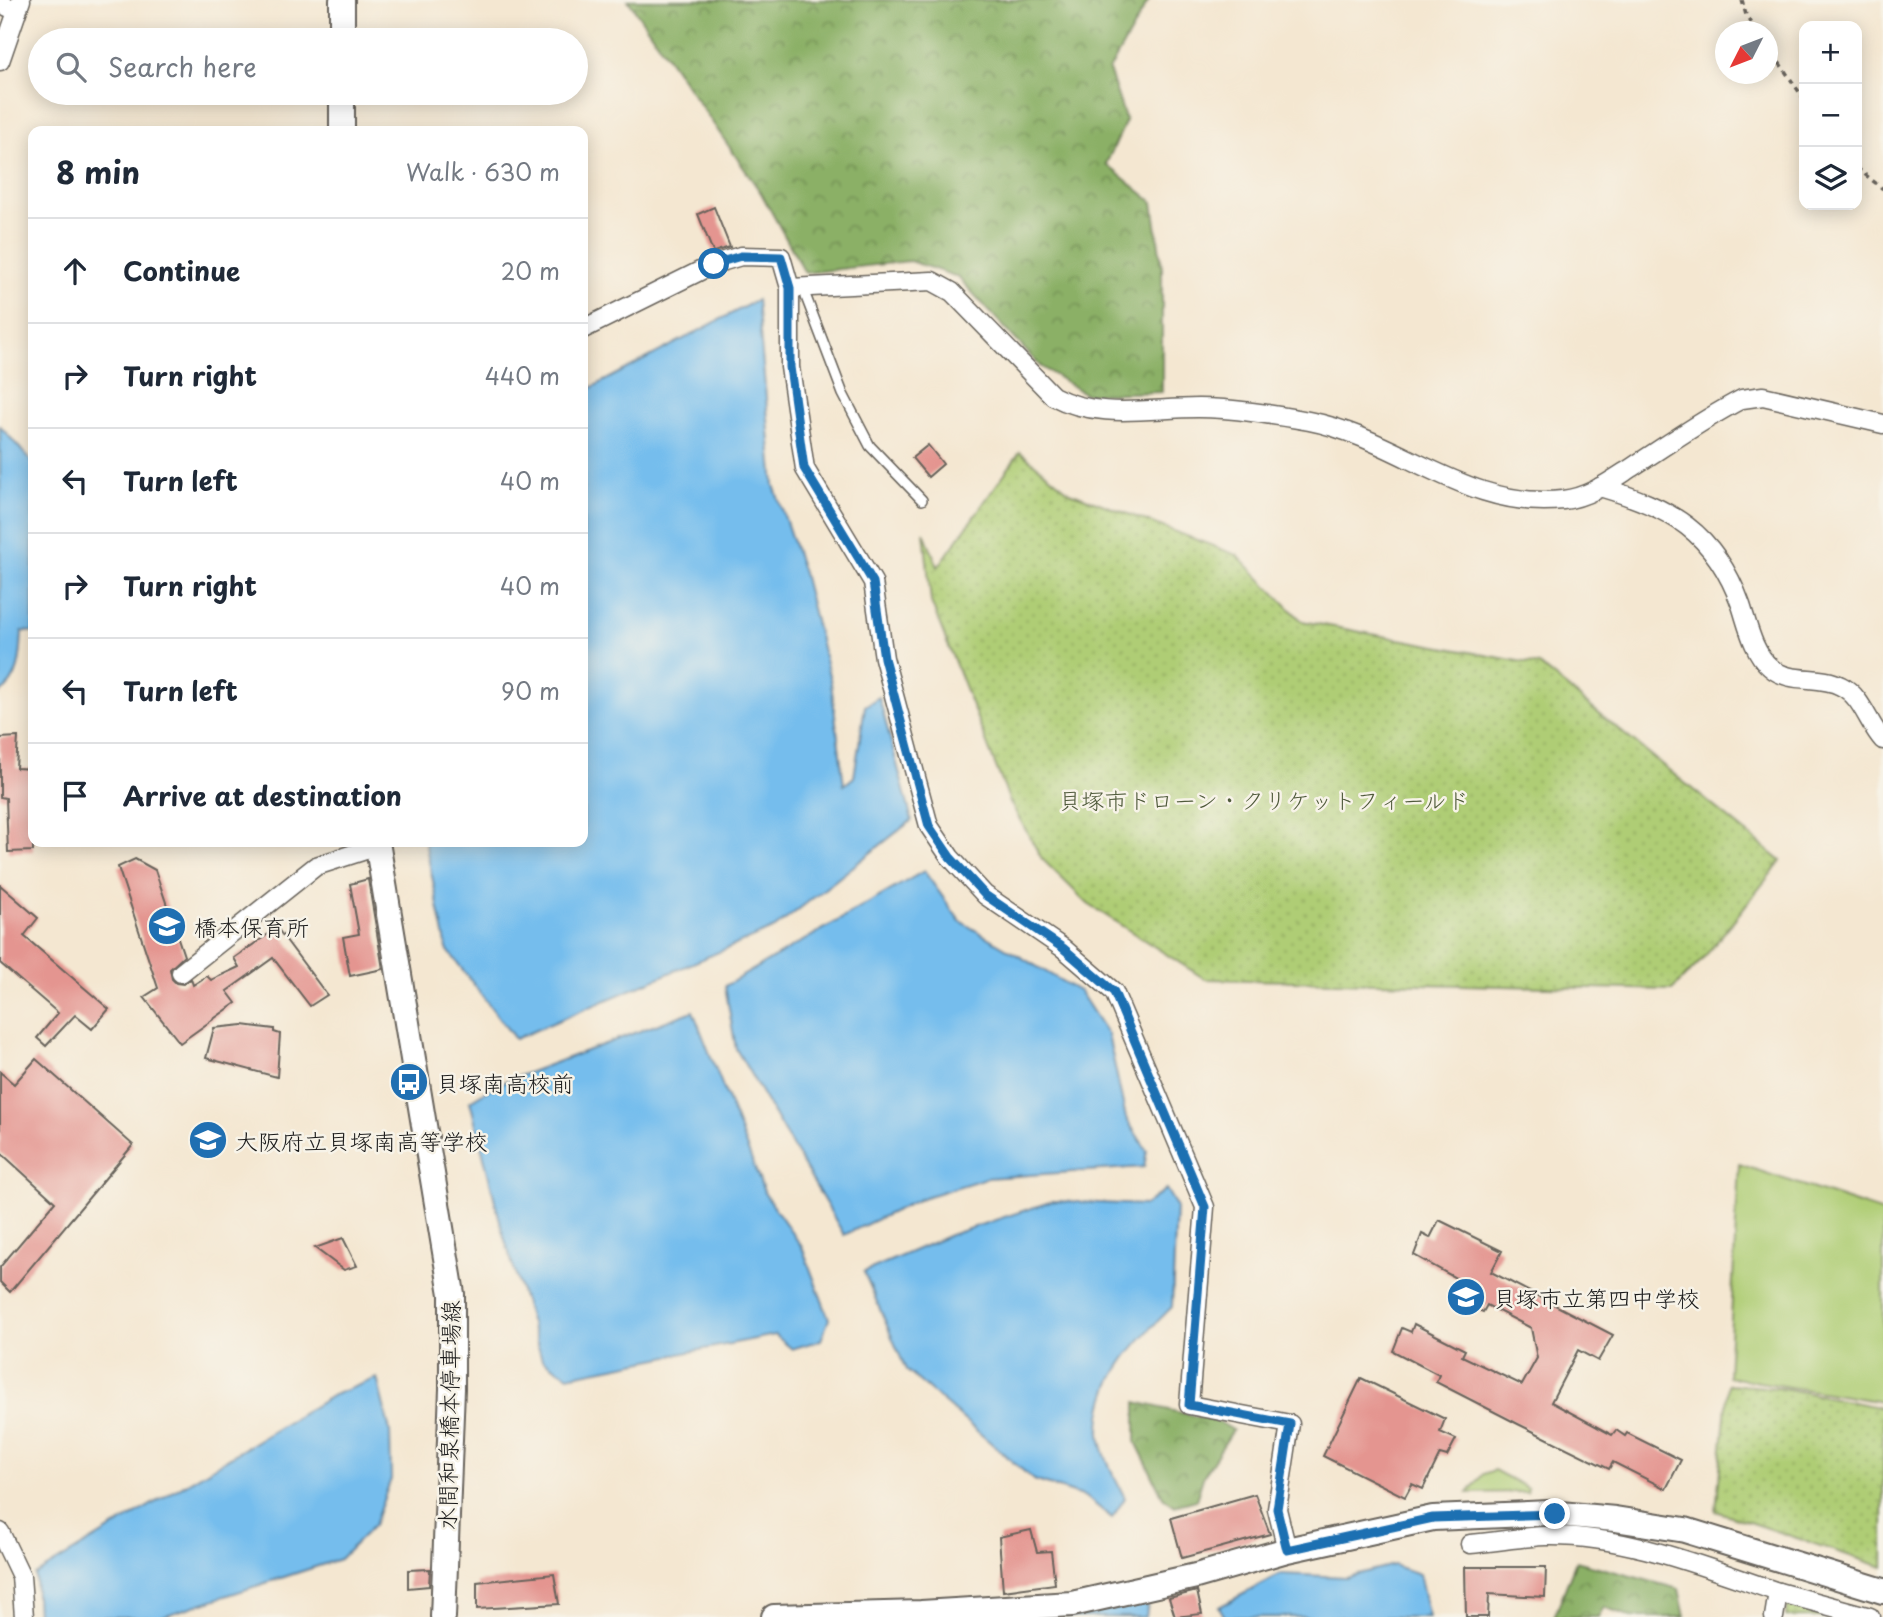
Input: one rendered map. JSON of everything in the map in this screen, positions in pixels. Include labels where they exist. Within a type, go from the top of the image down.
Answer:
[{"type":"street","points":[[342,0],[342,28]]},
{"type":"street","points":[[0,61],[12,5]]},
{"type":"street","points":[[342,105],[342,126]]},
{"type":"street","points":[[588,327],[714,264],[741,256],[781,257],[790,288],[790,367],[804,468],[873,582],[884,658],[929,826],[950,857],[985,895],[1063,948],[1114,992],[1205,1207],[1189,1405],[1290,1424],[1277,1509],[1287,1550]]},
{"type":"street","points":[[790,288],[932,281],[952,292],[1053,396],[1073,407],[1108,411],[1201,408],[1309,422],[1344,431],[1497,497],[1534,502],[1566,500],[1600,487],[1742,399],[1763,396],[1883,424]]},
{"type":"street","points":[[1600,487],[1660,506],[1691,530],[1716,555],[1733,584],[1758,654],[1771,668],[1786,677],[1840,685],[1854,695],[1883,740]]},
{"type":"street","points":[[181,973],[316,866],[370,847]]},
{"type":"street","name":"水間和泉橋本停車場線","points":[[378,847],[452,1294],[452,1378],[443,1617]]},
{"type":"street","points":[[774,1617],[921,1615],[1072,1604],[1196,1576],[1287,1550],[1433,1518],[1554,1525],[1605,1542],[1682,1560],[1778,1592],[1870,1617]]},
{"type":"street","points":[[1470,1544],[1554,1525],[1615,1519],[1685,1530],[1883,1591]]},
{"type":"street","points":[[0,1532],[22,1576],[24,1617]]},
{"type":"street","points":[[1774,1617],[1778,1592]]},
{"type":"lane","points":[[806,297],[843,394],[870,446],[922,500]]},
{"type":"path","points":[[1742,0],[1750,21]]},
{"type":"path","points":[[1778,61],[1799,92]]},
{"type":"path","points":[[1862,172],[1883,189]]},
{"type":"green space","points":[[628,0],[1149,0],[1109,70],[1126,121],[1106,164],[1153,202],[1162,268],[1162,392],[1085,394],[1040,366],[958,277],[910,261],[805,273],[761,193]]},
{"type":"green space","name":"貝塚市ドローン・クリケットフィールド","points":[[1020,452],[1070,492],[1237,555],[1302,621],[1539,665],[1781,861],[1702,960],[1672,990],[1205,979],[1088,904],[1042,859],[1010,802],[931,602],[924,532],[938,567]]},
{"type":"green space","points":[[1739,1164],[1883,1212],[1883,1402],[1728,1377]]},
{"type":"green space","points":[[1728,1384],[1788,1389],[1883,1408],[1883,1567],[1716,1511]]},
{"type":"green space","points":[[1136,1402],[1219,1422],[1233,1430],[1204,1475],[1196,1500],[1175,1506],[1163,1497],[1136,1442]]},
{"type":"green space","points":[[1494,1470],[1528,1488],[1527,1492],[1468,1493],[1483,1474]]},
{"type":"green space","points":[[1576,1561],[1679,1589],[1685,1617],[1631,1617],[1604,1607],[1598,1617],[1554,1617]]},
{"type":"green space","points":[[1789,1602],[1839,1617],[1786,1617]]},
{"type":"water","points":[[757,300],[774,485],[803,573],[831,683],[844,785],[854,777],[865,706],[879,697],[912,820],[775,928],[515,1039],[447,949],[426,847],[588,847],[588,389]]},
{"type":"water","points":[[0,426],[28,457],[28,632],[22,631],[16,673],[7,688],[0,693]]},
{"type":"water","points":[[924,871],[960,921],[1080,992],[1108,1035],[1126,1118],[1147,1151],[1144,1167],[986,1178],[922,1198],[844,1235],[736,1049],[725,986]]},
{"type":"water","points":[[693,1011],[765,1194],[802,1247],[829,1319],[821,1340],[792,1349],[775,1335],[568,1376],[542,1359],[504,1237],[470,1101],[498,1084]]},
{"type":"water","points":[[1166,1189],[1176,1206],[1172,1307],[1122,1362],[1106,1395],[1101,1413],[1100,1433],[1103,1449],[1125,1498],[1112,1518],[1086,1497],[1034,1480],[906,1370],[864,1272],[950,1235],[1053,1201],[1145,1205]]},
{"type":"water","points":[[377,1378],[390,1431],[391,1479],[374,1525],[340,1559],[160,1617],[37,1617],[35,1575],[333,1395]]},
{"type":"water","points":[[1393,1565],[1419,1574],[1429,1617],[1225,1617],[1219,1607],[1281,1574],[1346,1577]]},
{"type":"water","points":[[1148,1603],[1146,1617],[1066,1617]]},
{"type":"building","points":[[714,207],[730,247],[713,252],[698,214]]},
{"type":"building","points":[[928,445],[943,464],[928,477],[912,458]]},
{"type":"building","points":[[18,737],[16,768],[28,769],[28,847],[33,847],[33,851],[8,852],[6,798],[0,797],[0,738]]},
{"type":"building","points":[[135,859],[155,870],[184,956],[170,969],[172,979],[176,983],[183,984],[191,979],[193,985],[207,976],[211,980],[239,967],[234,958],[277,928],[327,995],[310,1006],[273,958],[227,991],[236,1003],[180,1043],[144,997],[158,988],[118,867]]},
{"type":"building","points":[[368,879],[383,969],[350,976],[343,937],[359,934],[350,884]]},
{"type":"building","points":[[0,885],[38,918],[24,936],[109,1009],[92,1029],[75,1015],[46,1046],[37,1038],[58,1013],[0,963]]},
{"type":"building","points":[[243,1025],[274,1029],[274,1032],[280,1034],[277,1077],[206,1058],[214,1028]]},
{"type":"building","points":[[36,1059],[133,1145],[10,1292],[0,1282],[0,1267],[55,1202],[0,1152],[0,1072],[14,1084]]},
{"type":"building","points":[[1439,1220],[1502,1251],[1491,1272],[1613,1335],[1598,1361],[1578,1350],[1551,1402],[1612,1435],[1616,1430],[1625,1436],[1627,1433],[1681,1460],[1666,1489],[1613,1462],[1609,1469],[1518,1424],[1436,1382],[1439,1375],[1393,1351],[1402,1328],[1411,1332],[1414,1324],[1465,1350],[1462,1356],[1522,1385],[1537,1358],[1531,1328],[1487,1305],[1483,1312],[1453,1300],[1461,1281],[1414,1255],[1422,1234],[1430,1238]]},
{"type":"building","points":[[343,1238],[357,1266],[344,1270],[315,1248]]},
{"type":"building","points":[[1361,1378],[1445,1419],[1440,1432],[1456,1439],[1447,1456],[1440,1454],[1423,1489],[1412,1484],[1405,1497],[1323,1456]]},
{"type":"building","points":[[1255,1494],[1270,1534],[1182,1558],[1171,1518]]},
{"type":"building","points":[[1031,1530],[1037,1552],[1051,1551],[1055,1584],[1003,1591],[999,1537]]},
{"type":"building","points":[[1465,1567],[1546,1567],[1545,1597],[1489,1594],[1488,1617],[1466,1617]]},
{"type":"building","points":[[430,1569],[429,1586],[408,1588],[408,1570]]},
{"type":"building","points":[[554,1574],[559,1604],[477,1609],[477,1582]]},
{"type":"building","points":[[1197,1591],[1202,1614],[1175,1617],[1169,1598]]},
{"type":"place","name":"橋本保育所","points":[[167,926]]},
{"type":"place","name":"貝塚南高校前","points":[[409,1082]]},
{"type":"place","name":"大阪府立貝塚南高等学校","points":[[208,1140]]},
{"type":"place","name":"貝塚市立第四中学校","points":[[1466,1297]]},
{"type":"route","points":[[714,264],[741,256],[781,257],[790,288],[790,367],[804,468],[873,582],[884,658],[902,735],[929,826],[950,857],[985,895],[1063,948],[1114,992],[1205,1207],[1189,1405],[1290,1424],[1277,1509],[1287,1550],[1433,1518],[1555,1514]]}]
